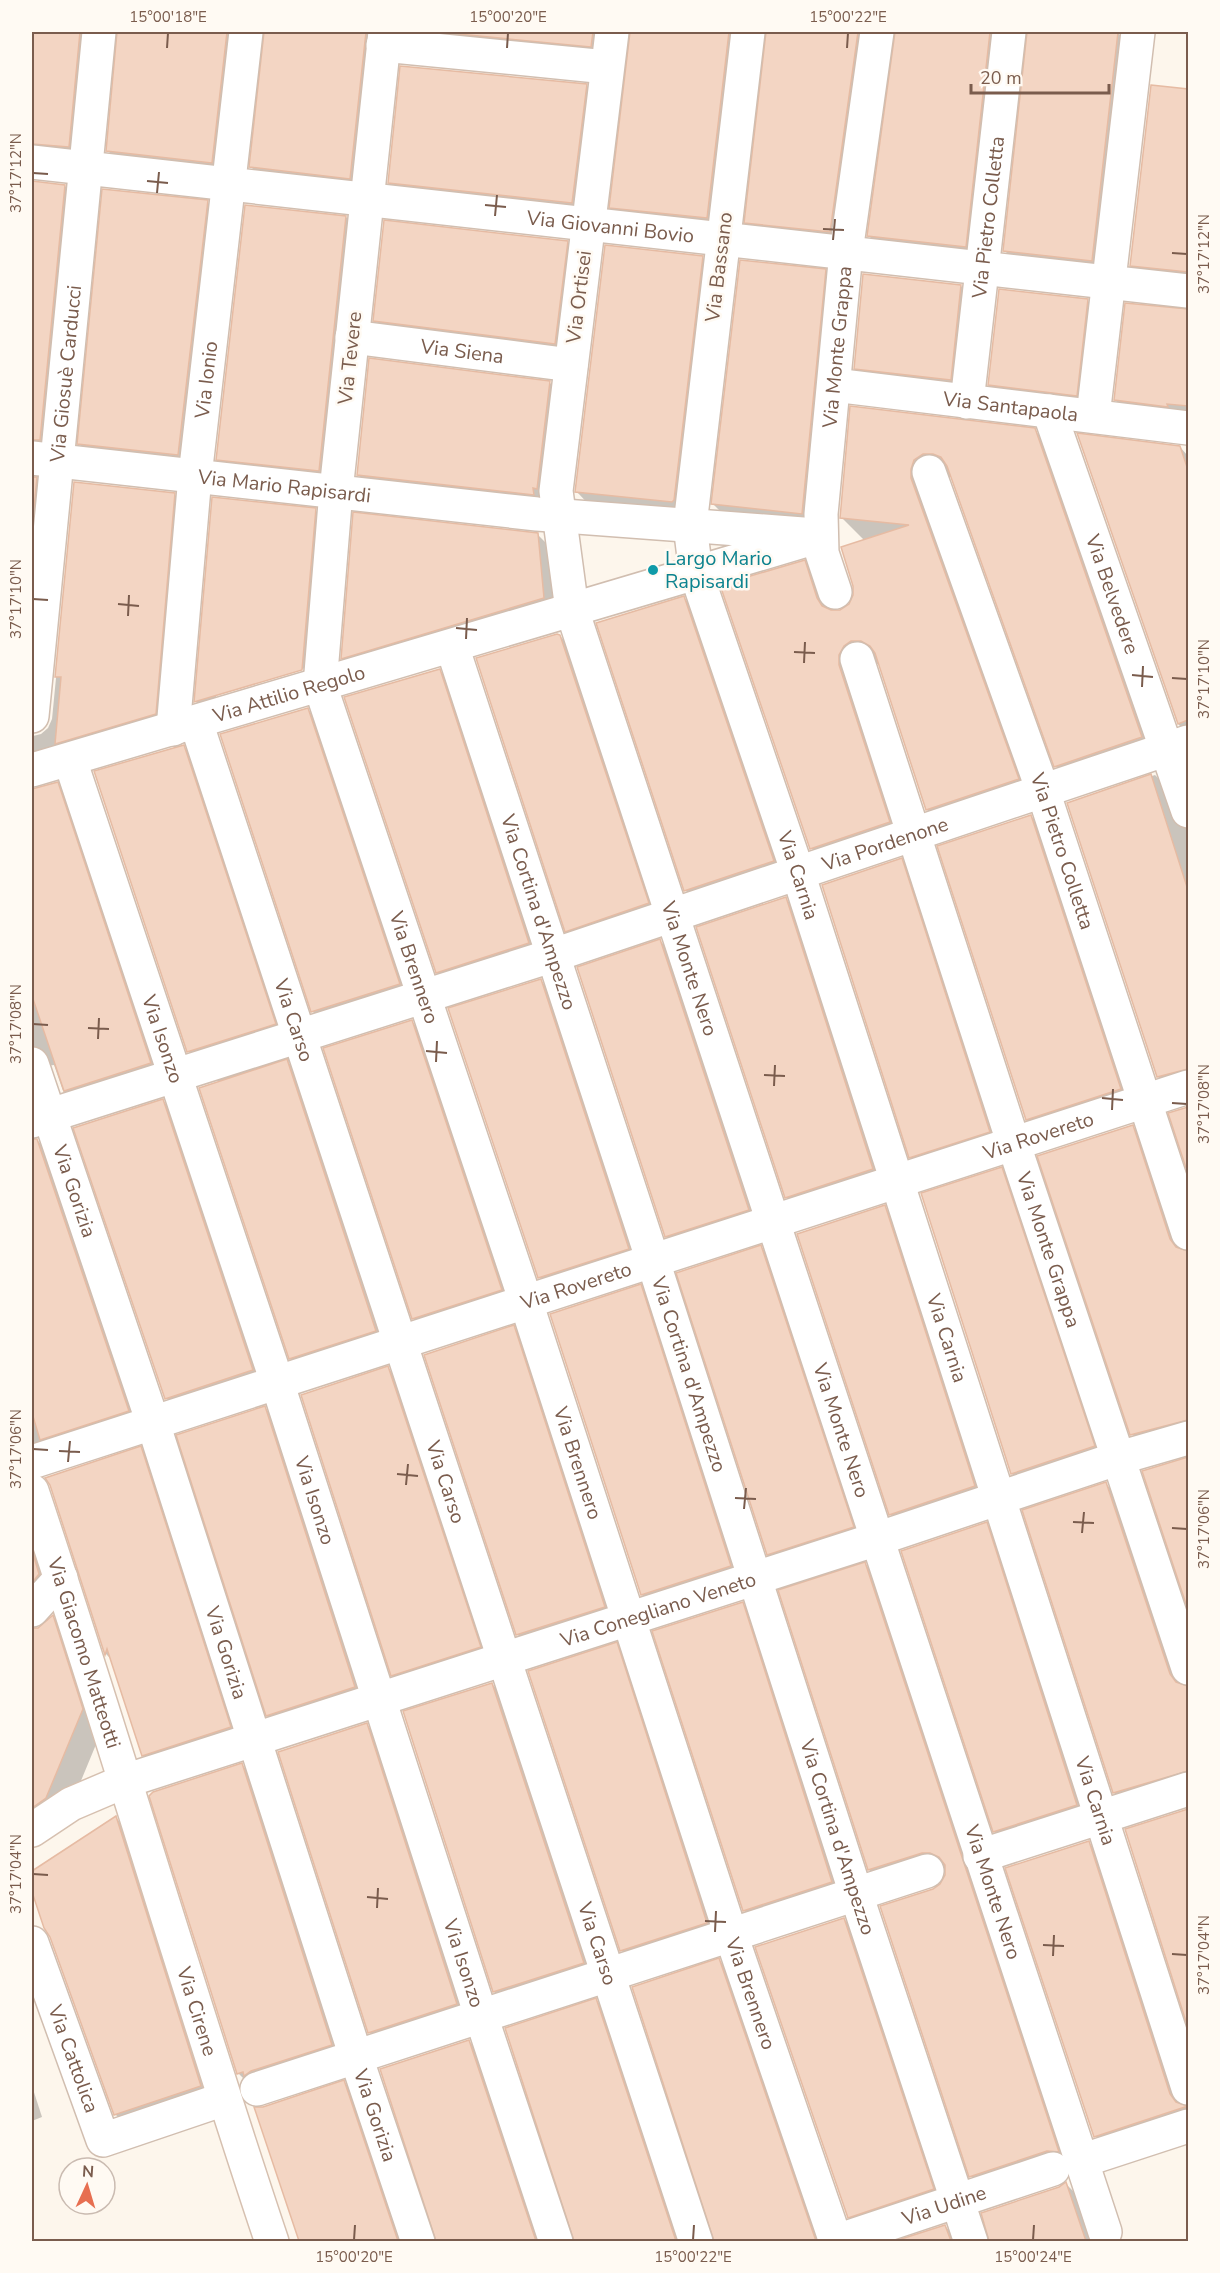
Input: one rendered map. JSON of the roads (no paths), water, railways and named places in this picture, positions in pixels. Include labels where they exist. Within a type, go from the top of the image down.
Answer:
[{"type":"street","name":"Via Giosuè Carducci","points":[[32,716],[44,460],[86,168],[99,32]]},
{"type":"street","name":"Via Ionio","points":[[184,725],[195,476],[246,32]]},
{"type":"street","name":"Via Ortisei","points":[[566,619],[550,507],[571,365],[612,32]]},
{"type":"street","name":"Via Bassano","points":[[699,581],[691,514],[748,32]]},
{"type":"street","name":"Via Monte Grappa","points":[[835,592],[822,553],[820,536],[846,252],[877,32]]},
{"type":"street","name":"Via Pietro Colletta","points":[[967,402],[1010,32]]},
{"type":"street","points":[[1094,416],[1138,32]]},
{"type":"street","points":[[384,38],[607,67]]},
{"type":"street","name":"Via Tevere","points":[[320,685],[336,491],[384,38]]},
{"type":"street","name":"Via Giovanni Bovio","points":[[32,162],[1188,291]]},
{"type":"street","name":"Via Siena","points":[[352,337],[571,365]]},
{"type":"street","name":"Via Santapaola","points":[[834,385],[1188,428]]},
{"type":"street","name":"Via Belvedere","points":[[1048,411],[1178,745],[1188,811]]},
{"type":"street","name":"Via Mario Rapisardi","points":[[44,460],[336,491],[550,507],[691,514],[820,536]]},
{"type":"street","name":"Via Pietro Colletta","points":[[929,471],[1043,791],[1188,1233]]},
{"type":"street","name":"Via Attilio Regolo","points":[[32,770],[452,646],[566,619],[699,581],[820,536]]},
{"type":"street","name":"Via Carnia","points":[[699,581],[798,873],[1188,2088]]},
{"type":"street","name":"Via Monte Nero","points":[[566,619],[672,916],[980,1856],[1067,2165],[1105,2232]]},
{"type":"street","name":"Via Cortina d'Ampezzo","points":[[452,646],[554,955],[856,1894],[971,2241]]},
{"type":"street","name":"Via Monte Grappa","points":[[857,658],[1014,1145],[1188,1668]]},
{"type":"street","name":"Via Brennero","points":[[320,685],[526,1302],[731,1935],[835,2241]]},
{"type":"street","name":"Via Carso","points":[[184,725],[299,1036],[696,2241]]},
{"type":"street","name":"Via Pordenone","points":[[40,1118],[554,955],[1178,745]]},
{"type":"street","name":"Via Isonzo","points":[[70,760],[277,1382],[481,2016],[556,2241]]},
{"type":"street","name":"Via Gorizia","points":[[32,1064],[40,1118],[153,1423],[356,2057],[418,2241]]},
{"type":"street","name":"Via Rovereto","points":[[32,1462],[1188,1088]]},
{"type":"street","name":"Via Conegliano Veneto","points":[[32,1830],[71,1804],[126,1781],[999,1500],[1119,1458],[1188,1438]]},
{"type":"street","name":"Via Giacomo Matteotti","points":[[32,1491],[126,1781]]},
{"type":"street","points":[[32,1610],[61,1578]]},
{"type":"street","name":"Via Cirene","points":[[126,1781],[224,2099],[272,2241]]},
{"type":"street","points":[[980,1856],[1188,1789]]},
{"type":"street","points":[[257,2089],[927,1871]]},
{"type":"street","name":"Via Cattolica","points":[[32,1943],[103,2140],[224,2099]]},
{"type":"street","name":"Via Udine","points":[[835,2241],[1188,2126]]},
{"type":"place","name":"Largo Mario Rapisardi","points":[[653,570]]}]
